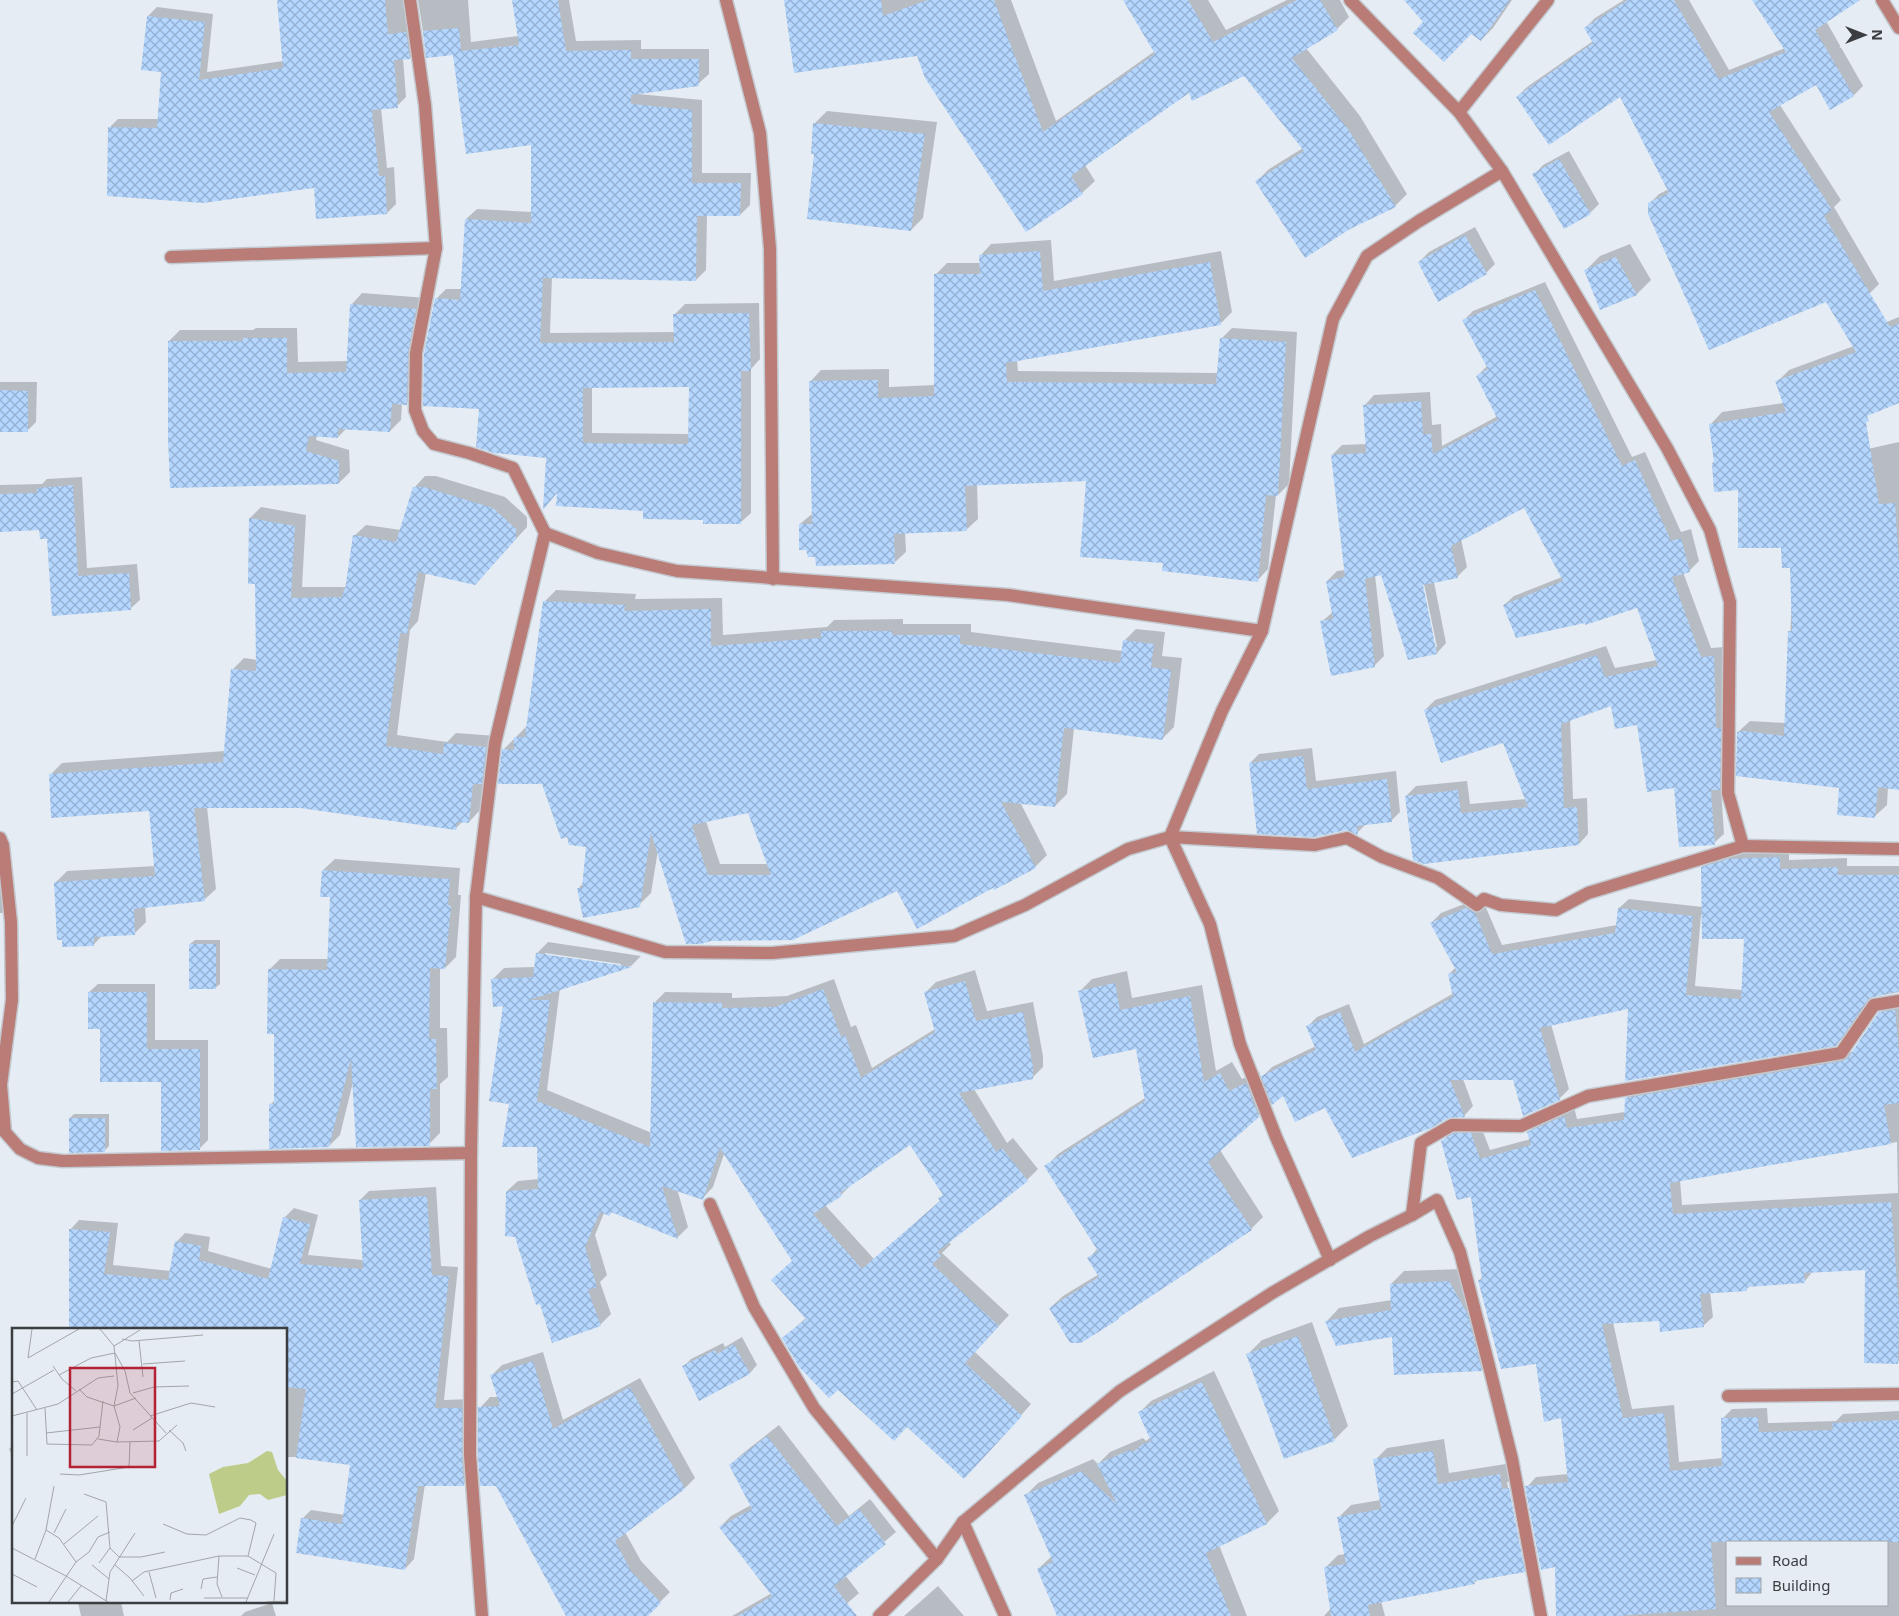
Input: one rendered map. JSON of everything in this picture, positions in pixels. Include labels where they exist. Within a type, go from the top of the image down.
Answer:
[{"type":"street","points":[[410,0],[425,105],[436,248],[416,353],[415,410],[423,431],[434,444],[514,468],[545,533],[496,743],[476,897],[471,1153],[470,1455],[482,1616]]},
{"type":"street","points":[[726,0],[760,133],[770,249],[773,580]]},
{"type":"street","points":[[1350,0],[1459,112],[1502,171],[1667,448],[1710,530],[1730,602],[1728,793],[1743,846]]},
{"type":"street","points":[[1459,112],[1548,0]]},
{"type":"street","points":[[1882,0],[1899,28]]},
{"type":"street","points":[[1330,1260],[1276,1137],[1240,1044],[1210,924],[1170,837],[1222,711],[1262,631],[1333,319],[1367,256],[1418,221],[1502,171]]},
{"type":"street","points":[[171,257],[436,248]]},
{"type":"street","points":[[545,533],[598,553],[677,571],[773,580],[1008,595],[1262,631]]},
{"type":"street","points":[[476,897],[665,952],[772,953],[954,936],[1025,905],[1128,849],[1170,837],[1314,845],[1347,838],[1382,857],[1438,878],[1477,905],[1484,899],[1500,905],[1556,910],[1588,893],[1743,846],[1899,849]]},
{"type":"street","points":[[0,838],[3,844],[11,922],[12,1000],[1,1085],[5,1132],[20,1149],[38,1158],[63,1161],[471,1153]]},
{"type":"street","points":[[1412,1215],[1421,1143],[1452,1125],[1521,1126],[1588,1096],[1841,1053],[1874,1005],[1899,1001]]},
{"type":"street","points":[[879,1616],[937,1559],[963,1522],[1120,1391],[1272,1293],[1370,1236],[1437,1200],[1460,1252],[1512,1459],[1541,1616]]},
{"type":"street","points":[[710,1204],[754,1307],[814,1408],[937,1559]]},
{"type":"street","points":[[1728,1396],[1899,1394]]},
{"type":"street","points":[[963,1522],[1006,1616]]},
{"type":"building","points":[[277,0],[385,0],[388,34],[406,32],[410,59],[394,60],[398,108],[372,110],[379,176],[385,176],[387,214],[316,219],[314,188],[203,203],[107,196],[108,127],[157,128],[161,72],[141,70],[147,16],[205,22],[199,80],[283,68]]},
{"type":"building","points":[[512,0],[558,0],[566,51],[631,50],[631,59],[699,59],[699,86],[631,95],[631,104],[692,110],[692,183],[741,183],[740,216],[697,216],[696,281],[543,278],[540,343],[674,342],[673,314],[749,313],[751,371],[741,371],[741,524],[703,524],[703,520],[643,519],[643,511],[556,506],[557,493],[543,510],[546,458],[494,453],[476,447],[479,409],[423,406],[424,354],[435,298],[460,300],[465,219],[531,223],[531,145],[466,154],[453,55],[426,58],[423,31],[459,28],[461,51],[519,45]],"holes":[[[689,387],[688,444],[583,443],[583,388]]]},
{"type":"building","points":[[784,0],[881,0],[883,16],[928,0],[994,0],[1043,132],[1155,54],[1123,0],[1188,0],[1213,42],[1297,0],[1320,0],[1338,30],[1292,58],[1348,129],[1396,207],[1350,229],[1305,258],[1255,181],[1304,151],[1244,76],[1192,101],[1189,93],[1071,176],[1083,194],[1026,232],[925,78],[917,56],[794,73]]},
{"type":"building","points":[[1404,0],[1510,0],[1481,41],[1471,34],[1444,62],[1413,33],[1423,22]]},
{"type":"building","points":[[1628,0],[1674,0],[1719,79],[1786,52],[1752,0],[1860,0],[1815,30],[1854,96],[1830,110],[1816,85],[1769,112],[1832,210],[1824,216],[1890,327],[1899,324],[1899,403],[1867,416],[1869,421],[1866,422],[1879,504],[1895,503],[1899,565],[1899,790],[1878,787],[1875,818],[1837,815],[1839,788],[1736,776],[1737,732],[1744,731],[1784,736],[1788,631],[1792,631],[1790,568],[1782,568],[1781,548],[1738,548],[1738,490],[1714,492],[1712,463],[1714,462],[1709,424],[1786,412],[1775,381],[1856,352],[1826,302],[1709,350],[1648,214],[1648,203],[1669,193],[1620,97],[1549,145],[1516,97],[1593,43],[1584,28]]},
{"type":"building","points":[[813,123],[925,134],[911,231],[807,219],[814,154],[811,154]]},
{"type":"building","points":[[1559,159],[1591,214],[1564,229],[1532,174]]},
{"type":"building","points":[[1465,235],[1487,274],[1438,302],[1418,262]]},
{"type":"building","points":[[1040,251],[1043,291],[1210,262],[1221,325],[1006,363],[1007,382],[1216,384],[1220,338],[1286,342],[1278,496],[1266,495],[1258,582],[1162,571],[1163,563],[1080,557],[1086,481],[965,486],[967,531],[894,534],[895,564],[816,566],[815,557],[808,557],[806,550],[799,550],[799,524],[812,524],[809,381],[878,380],[878,398],[934,396],[934,274],[980,274],[979,255]]},
{"type":"building","points":[[1616,257],[1637,295],[1600,310],[1584,270]]},
{"type":"building","points":[[1535,290],[1622,466],[1635,460],[1671,541],[1681,538],[1690,572],[1672,577],[1701,657],[1714,656],[1716,728],[1721,728],[1720,790],[1711,790],[1715,845],[1679,847],[1674,788],[1647,792],[1637,725],[1615,729],[1611,706],[1561,724],[1564,808],[1577,807],[1579,845],[1424,864],[1413,860],[1405,796],[1458,790],[1461,813],[1528,807],[1503,743],[1441,763],[1424,710],[1597,655],[1605,677],[1658,666],[1637,608],[1585,625],[1585,623],[1516,638],[1503,605],[1563,581],[1524,508],[1451,546],[1458,578],[1423,585],[1437,654],[1408,660],[1381,575],[1365,579],[1375,667],[1331,676],[1320,621],[1333,619],[1326,581],[1345,577],[1331,455],[1366,453],[1363,405],[1421,401],[1423,434],[1431,434],[1433,454],[1498,420],[1476,376],[1488,369],[1462,320]]},
{"type":"building","points":[[350,304],[416,309],[408,353],[407,405],[392,404],[390,432],[338,429],[338,438],[309,436],[306,451],[339,461],[339,484],[170,488],[168,341],[243,341],[243,338],[287,338],[287,373],[346,372]]},
{"type":"building","points":[[0,390],[28,391],[28,432],[0,432]]},
{"type":"building","points":[[73,485],[78,576],[129,573],[131,610],[52,616],[47,539],[40,539],[39,530],[0,532],[0,494],[37,493],[37,488]]},
{"type":"building","points":[[413,487],[424,487],[493,508],[516,529],[516,539],[475,585],[418,572],[407,634],[400,633],[386,746],[443,754],[444,743],[486,747],[482,784],[473,784],[469,823],[457,822],[456,830],[300,808],[194,808],[205,901],[134,909],[135,935],[94,937],[94,946],[62,947],[62,940],[57,940],[54,882],[155,876],[149,811],[51,818],[49,774],[223,762],[231,669],[256,671],[255,584],[248,584],[249,518],[295,526],[291,598],[342,597],[345,590],[353,535],[396,542]]},
{"type":"building","points":[[543,601],[625,605],[624,611],[711,609],[711,646],[821,638],[821,631],[892,631],[892,635],[960,635],[960,644],[1120,663],[1123,640],[1154,644],[1151,667],[1171,670],[1163,740],[1064,728],[1055,807],[1001,802],[1036,868],[994,890],[993,888],[917,929],[897,891],[793,940],[711,941],[701,944],[686,944],[651,833],[640,907],[583,918],[577,888],[582,888],[586,847],[569,845],[567,837],[561,839],[542,784],[498,784],[502,749],[514,750],[514,737],[525,737]],"holes":[[[748,813],[771,875],[708,875],[692,825]]]},
{"type":"building","points":[[1303,756],[1307,789],[1387,779],[1392,822],[1357,826],[1358,835],[1346,830],[1314,837],[1257,834],[1249,763]]},
{"type":"building","points":[[1780,857],[1780,869],[1838,867],[1838,875],[1899,875],[1899,991],[1869,998],[1836,1046],[1625,1081],[1628,1009],[1540,1028],[1560,1100],[1523,1116],[1513,1080],[1450,1080],[1465,1117],[1448,1118],[1431,1128],[1352,1158],[1325,1108],[1295,1122],[1283,1096],[1272,1105],[1261,1076],[1316,1050],[1306,1026],[1340,1012],[1355,1052],[1453,997],[1448,974],[1457,972],[1430,923],[1466,908],[1475,913],[1492,954],[1615,933],[1618,908],[1693,916],[1686,995],[1741,999],[1744,939],[1702,939],[1701,867],[1728,859]]},
{"type":"building","points":[[322,870],[450,879],[448,905],[451,906],[445,969],[430,968],[429,1039],[436,1039],[437,1089],[430,1089],[430,1146],[356,1147],[351,1059],[329,1147],[269,1149],[269,1104],[274,1104],[274,1034],[267,1034],[268,969],[327,970],[330,897],[320,897]]},
{"type":"building","points":[[189,944],[216,944],[216,989],[189,989]]},
{"type":"building","points":[[536,953],[632,967],[529,1000],[550,1000],[537,1101],[650,1147],[653,1002],[722,1003],[722,1008],[775,1007],[823,989],[841,1037],[845,1035],[861,1078],[935,1032],[924,992],[965,981],[976,1021],[1023,1012],[1033,1067],[1033,1079],[959,1093],[996,1152],[1002,1148],[1028,1181],[937,1252],[941,1256],[932,1264],[999,1326],[965,1363],[1022,1416],[964,1479],[907,1427],[894,1441],[838,1390],[829,1398],[800,1368],[782,1338],[806,1319],[771,1280],[792,1261],[720,1148],[703,1200],[662,1186],[678,1239],[611,1212],[609,1216],[600,1212],[585,1247],[597,1287],[588,1290],[601,1326],[552,1343],[540,1304],[536,1305],[515,1237],[505,1236],[506,1191],[538,1189],[537,1147],[502,1147],[509,1104],[489,1101],[503,1006],[493,1007],[491,979],[533,977]],"holes":[[[910,1145],[943,1195],[938,1198],[940,1201],[862,1269],[813,1214],[842,1196],[840,1193]]]},
{"type":"building","points":[[1115,983],[1120,1010],[1190,996],[1204,1082],[1220,1073],[1229,1091],[1246,1083],[1259,1117],[1208,1162],[1252,1230],[1081,1343],[1070,1343],[1049,1308],[1099,1277],[1087,1258],[1098,1251],[1044,1166],[1145,1101],[1136,1049],[1093,1058],[1078,991]]},
{"type":"building","points":[[88,992],[147,992],[147,1049],[200,1049],[200,1150],[161,1151],[161,1082],[100,1082],[100,1029],[88,1029]]},
{"type":"building","points":[[1895,1010],[1899,1053],[1899,1103],[1884,1105],[1891,1144],[1670,1183],[1673,1214],[1891,1202],[1899,1310],[1898,1364],[1864,1363],[1865,1270],[1804,1273],[1805,1283],[1747,1287],[1747,1291],[1700,1294],[1704,1327],[1660,1332],[1659,1321],[1602,1324],[1623,1418],[1664,1413],[1670,1471],[1722,1466],[1721,1418],[1758,1417],[1759,1432],[1833,1430],[1832,1423],[1899,1420],[1899,1542],[1711,1542],[1716,1609],[1616,1616],[1556,1616],[1555,1567],[1541,1570],[1525,1486],[1568,1482],[1561,1418],[1544,1422],[1536,1364],[1501,1369],[1478,1280],[1482,1280],[1471,1197],[1457,1200],[1441,1141],[1454,1133],[1471,1133],[1480,1159],[1531,1145],[1527,1132],[1564,1116],[1567,1128],[1624,1120],[1625,1098],[1843,1061],[1848,1058],[1879,1012]]},
{"type":"building","points":[[69,1118],[105,1118],[105,1152],[69,1153]]},
{"type":"building","points":[[427,1196],[432,1275],[449,1276],[435,1408],[462,1408],[464,1486],[418,1486],[405,1570],[296,1553],[301,1518],[342,1524],[350,1465],[296,1458],[306,1389],[288,1387],[288,1328],[69,1328],[69,1229],[110,1232],[104,1274],[168,1280],[175,1241],[201,1246],[199,1260],[268,1279],[283,1217],[310,1224],[300,1264],[363,1269],[359,1200]]},
{"type":"building","points":[[1449,1281],[1468,1315],[1482,1371],[1394,1375],[1392,1337],[1336,1346],[1325,1321],[1391,1310],[1390,1284]]},
{"type":"building","points":[[1298,1336],[1335,1441],[1284,1459],[1246,1354]]},
{"type":"building","points":[[734,1344],[750,1374],[699,1401],[682,1366],[715,1350],[717,1354]]},
{"type":"building","points":[[533,1361],[553,1429],[630,1387],[685,1489],[615,1541],[631,1571],[661,1603],[648,1616],[566,1616],[496,1486],[480,1486],[478,1407],[500,1406],[490,1375]]},
{"type":"building","points":[[1202,1382],[1267,1524],[1206,1553],[1231,1616],[1057,1616],[1037,1569],[1053,1562],[1024,1495],[1081,1471],[1117,1504],[1097,1464],[1130,1450],[1133,1452],[1143,1444],[1151,1441],[1138,1412]]},
{"type":"building","points":[[767,1436],[837,1526],[859,1509],[886,1544],[834,1586],[857,1616],[738,1616],[772,1596],[719,1527],[752,1509],[729,1465]]},
{"type":"building","points":[[1433,1451],[1438,1484],[1500,1474],[1502,1489],[1509,1488],[1525,1572],[1474,1581],[1475,1584],[1368,1605],[1370,1616],[1331,1616],[1324,1567],[1346,1564],[1337,1517],[1381,1509],[1373,1459]]}]
